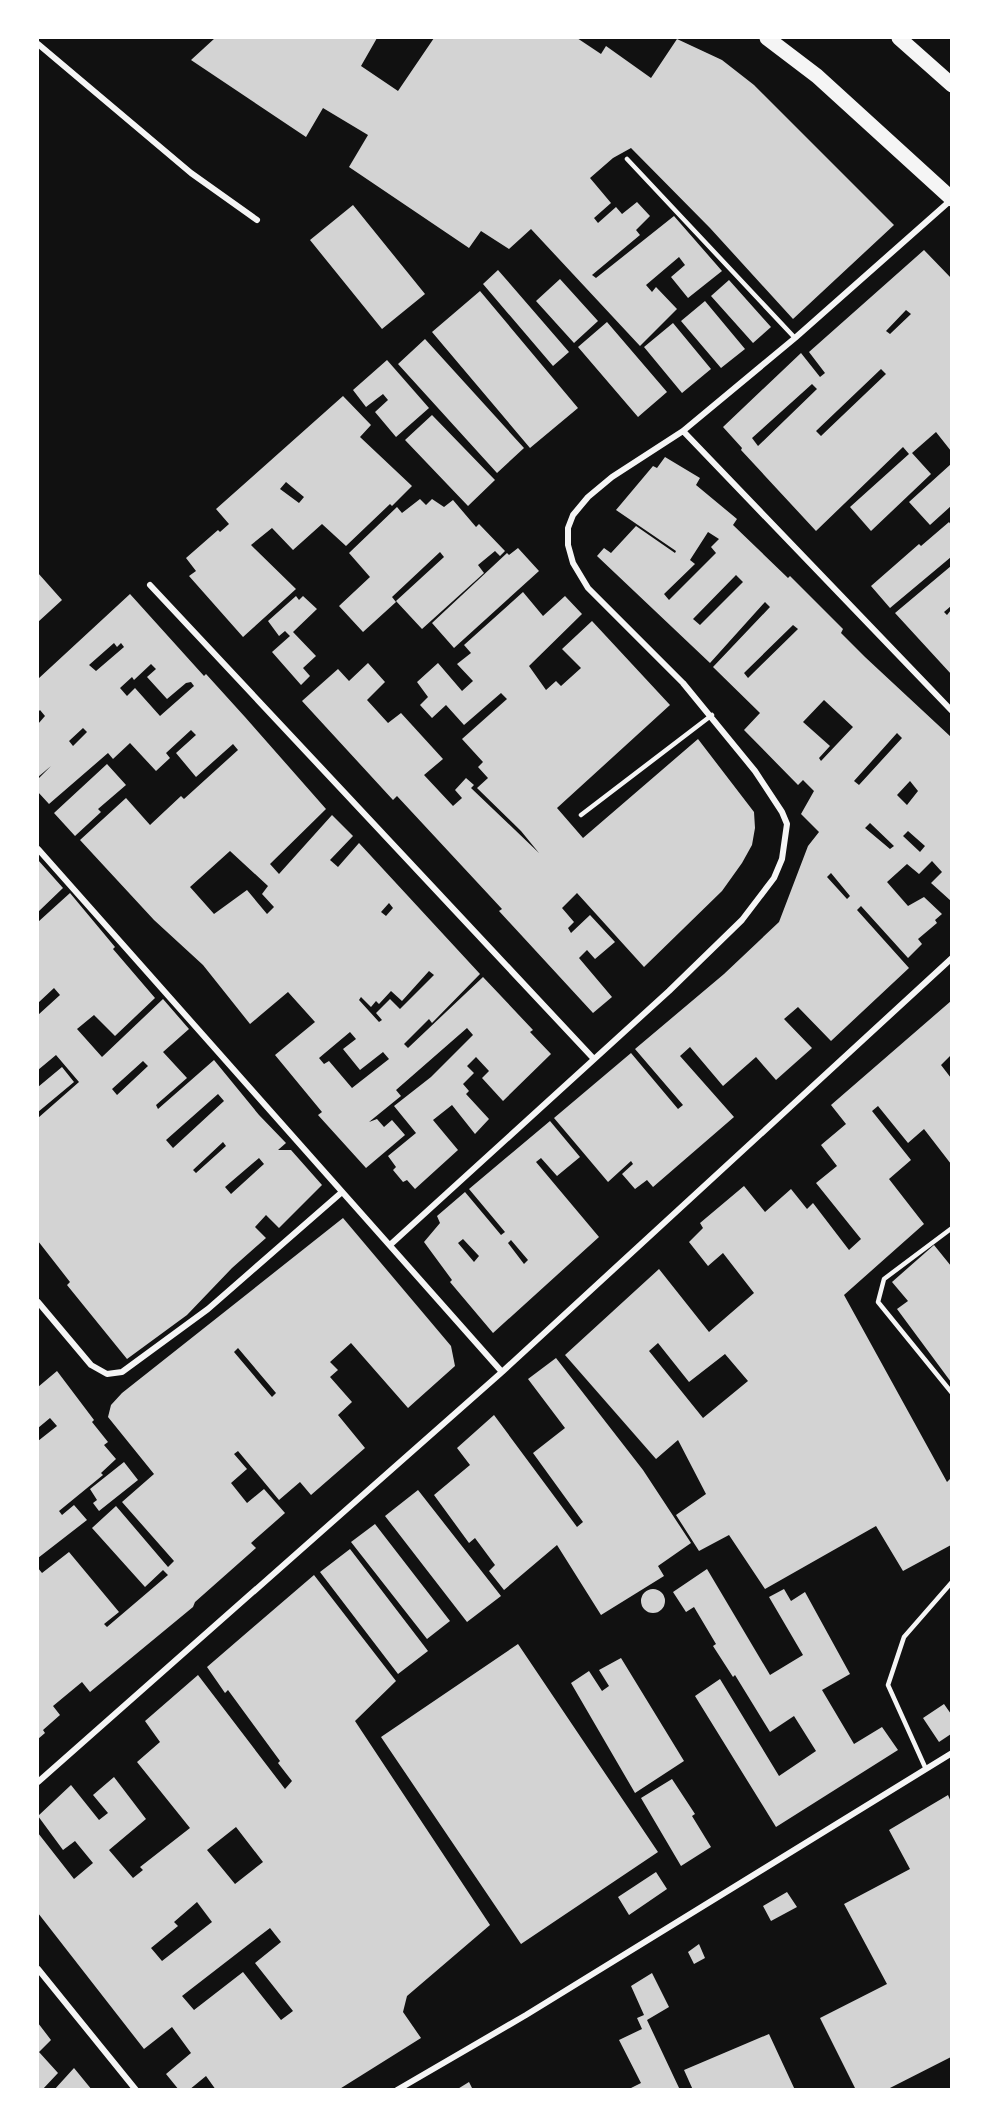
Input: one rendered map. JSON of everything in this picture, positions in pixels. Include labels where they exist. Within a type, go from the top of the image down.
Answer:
[{"type":"main road","points":[[767,38],[817,76],[951,199]]},
{"type":"main road","points":[[899,38],[951,85]]},
{"type":"street","points":[[38,44],[191,172],[257,220]]},
{"type":"street","points":[[390,1245],[669,991],[742,920],[774,878],[782,859],[787,831],[783,812],[755,771],[712,715],[588,588],[573,563],[568,545],[568,528],[573,514],[588,496],[638,458],[683,431],[795,338],[951,199]]},
{"type":"street","points":[[683,431],[951,711]]},
{"type":"street","points":[[150,585],[593,1058]]},
{"type":"street","points":[[38,849],[502,1372]]},
{"type":"street","points":[[38,1782],[502,1372],[951,958]]},
{"type":"street","points":[[38,1302],[90,1365],[107,1374],[122,1372],[208,1309],[342,1192]]},
{"type":"street","points":[[397,2090],[526,2016],[925,1767],[951,1754]]},
{"type":"street","points":[[38,1969],[136,2090]]},
{"type":"lane","points":[[627,159],[795,338]]},
{"type":"lane","points":[[581,815],[712,715]]},
{"type":"lane","points":[[951,1228],[884,1279],[878,1302],[951,1393]]},
{"type":"lane","points":[[925,1767],[888,1685],[904,1637],[951,1582]]},
{"type":"building","points":[[215,38],[377,38],[361,66],[398,91],[434,38],[577,38],[601,54],[606,46],[651,78],[677,39],[722,60],[754,85],[894,225],[793,319],[710,228],[631,148],[613,158],[590,178],[611,203],[594,218],[598,223],[616,207],[622,214],[637,202],[650,216],[636,230],[640,235],[592,275],[596,278],[674,216],[722,271],[688,298],[671,277],[685,265],[679,257],[646,285],[652,292],[656,287],[677,309],[640,346],[531,229],[509,249],[481,231],[469,248],[349,167],[368,135],[323,108],[306,137],[191,60]]},
{"type":"building","points":[[353,205],[425,294],[382,329],[310,240]]},
{"type":"building","points":[[924,250],[951,278],[951,451],[936,432],[912,453],[931,474],[871,531],[850,507],[909,454],[903,447],[816,531],[741,450],[742,448],[723,427],[801,353],[820,377],[825,373],[809,352]],"holes":[[[906,310],[911,314],[890,334],[886,331]],[[881,369],[886,374],[821,436],[816,431]],[[812,384],[817,389],[758,446],[752,438]]]},
{"type":"building","points":[[498,270],[569,352],[553,366],[483,284]]},
{"type":"building","points":[[560,279],[598,321],[574,343],[536,301]]},
{"type":"building","points":[[729,280],[771,327],[753,343],[711,296]]},
{"type":"building","points":[[480,291],[578,408],[530,448],[432,332]]},
{"type":"building","points":[[705,301],[745,349],[721,368],[681,321]]},
{"type":"building","points":[[607,322],[667,392],[638,417],[578,347]]},
{"type":"building","points":[[673,323],[711,369],[682,393],[644,347]]},
{"type":"building","points":[[425,339],[524,448],[497,473],[398,364]]},
{"type":"building","points":[[387,360],[429,408],[396,437],[375,412],[388,400],[383,394],[366,407],[353,390]]},
{"type":"building","points":[[343,396],[371,425],[360,437],[412,486],[346,546],[322,524],[293,550],[272,528],[251,545],[296,589],[243,637],[189,576],[196,571],[186,558],[218,530],[220,532],[229,524],[216,509]],"holes":[[[286,482],[304,497],[299,503],[280,489]]]},
{"type":"building","points":[[432,415],[495,480],[468,506],[405,440]]},
{"type":"building","points":[[665,457],[700,478],[696,485],[737,519],[733,525],[788,578],[790,576],[843,629],[841,633],[865,657],[951,737],[951,901],[931,883],[942,872],[932,861],[919,874],[907,864],[887,882],[908,906],[924,897],[942,914],[935,920],[937,923],[918,939],[922,944],[908,958],[861,906],[857,910],[909,968],[831,1041],[798,1007],[784,1019],[812,1048],[776,1080],[756,1057],[723,1086],[690,1047],[680,1056],[734,1117],[653,1187],[647,1180],[635,1189],[622,1174],[633,1164],[631,1161],[608,1182],[554,1118],[631,1053],[678,1109],[683,1105],[635,1049],[724,974],[779,922],[808,846],[819,832],[801,814],[814,791],[803,780],[798,785],[744,730],[760,713],[713,667],[770,607],[765,602],[710,663],[597,556],[604,548],[611,553],[636,526],[675,553],[676,551],[616,510],[653,466],[657,468]],"holes":[[[708,532],[719,539],[711,547],[716,553],[669,600],[664,594],[695,564],[690,560]],[[736,575],[743,582],[700,625],[693,619]],[[793,625],[798,629],[748,678],[744,673]],[[824,700],[853,727],[821,761],[819,758],[830,746],[803,722]],[[897,733],[902,738],[859,785],[854,781]],[[910,781],[918,791],[907,805],[897,795]],[[870,823],[894,846],[890,849],[865,828]],[[908,831],[925,846],[920,852],[903,836]],[[831,873],[850,896],[847,899],[827,877]]]},
{"type":"building","points":[[951,464],[951,506],[930,525],[909,502]]},
{"type":"building","points":[[420,499],[426,505],[432,499],[444,507],[453,500],[476,527],[479,524],[505,551],[500,556],[495,551],[478,565],[484,573],[422,629],[396,601],[444,557],[440,552],[392,597],[396,602],[363,632],[339,606],[370,577],[349,553],[397,507],[402,513]]},
{"type":"building","points":[[949,522],[951,525],[951,557],[890,608],[871,586],[919,544],[921,546]]},
{"type":"building","points":[[518,548],[539,571],[454,648],[432,623],[507,553],[509,555]]},
{"type":"building","points":[[951,566],[951,606],[944,612],[947,615],[951,610],[951,674],[895,613]]},
{"type":"building","points":[[38,573],[62,600],[38,622]]},
{"type":"building","points":[[523,592],[543,616],[565,596],[582,614],[529,666],[546,690],[556,681],[561,686],[581,668],[562,649],[592,621],[670,705],[557,808],[583,838],[698,739],[754,812],[755,828],[752,845],[742,863],[722,891],[644,967],[577,893],[562,908],[574,922],[568,928],[571,933],[590,915],[615,942],[595,959],[587,950],[579,958],[612,997],[593,1013],[499,911],[502,909],[397,796],[393,800],[302,701],[338,669],[349,681],[368,663],[385,682],[367,700],[388,723],[401,713],[443,759],[424,775],[453,806],[462,798],[455,790],[466,778],[474,785],[471,788],[539,853],[521,831],[477,788],[488,778],[478,767],[483,762],[462,739],[507,699],[501,693],[464,725],[446,705],[432,718],[420,705],[428,697],[417,682],[438,663],[462,691],[473,681],[457,664],[471,653],[464,645]]},
{"type":"building","points":[[130,594],[204,676],[206,674],[326,809],[270,864],[279,874],[332,815],[353,836],[330,860],[338,867],[359,843],[480,974],[432,1023],[429,1019],[404,1044],[408,1048],[483,977],[533,1030],[530,1032],[551,1054],[503,1101],[482,1078],[489,1071],[476,1057],[467,1066],[474,1073],[463,1084],[469,1091],[466,1094],[489,1119],[475,1134],[452,1105],[433,1120],[458,1150],[415,1189],[407,1180],[403,1182],[393,1170],[396,1167],[388,1156],[416,1133],[394,1106],[431,1077],[473,1035],[467,1028],[396,1090],[401,1096],[369,1122],[377,1119],[384,1127],[392,1120],[405,1135],[366,1168],[318,1115],[322,1112],[275,1055],[315,1022],[288,992],[250,1024],[203,965],[154,920],[80,840],[126,798],[150,825],[181,796],[184,799],[238,750],[233,744],[196,777],[176,753],[196,735],[191,730],[166,753],[170,758],[156,771],[130,743],[113,759],[108,753],[49,804],[38,792],[38,779],[51,766],[38,777],[38,724],[45,716],[40,710],[38,712],[38,679]],"holes":[[[114,643],[117,647],[121,643],[124,647],[96,671],[89,665]],[[151,664],[156,669],[147,677],[167,699],[186,683],[191,682],[194,686],[160,716],[135,688],[127,696],[120,688],[132,677],[134,680]],[[83,728],[87,732],[73,746],[69,741]],[[230,851],[268,886],[262,894],[274,907],[267,914],[247,890],[214,914],[190,887]],[[389,903],[393,908],[386,916],[381,912]],[[429,971],[434,975],[400,1009],[390,999],[376,1013],[382,1020],[379,1022],[359,1000],[361,997],[371,1007],[376,1001],[379,1004],[391,991],[402,1001]],[[350,1032],[356,1039],[343,1049],[360,1070],[383,1052],[389,1059],[352,1088],[329,1061],[324,1064],[319,1058]]]},
{"type":"building","points":[[296,596],[299,600],[303,596],[317,609],[293,632],[316,656],[303,668],[310,676],[301,685],[272,652],[290,636],[285,631],[279,636],[268,621]]},
{"type":"building","points":[[107,764],[126,785],[98,809],[101,812],[75,836],[54,813]]},
{"type":"building","points":[[38,860],[63,888],[38,912]]},
{"type":"building","points":[[70,893],[115,947],[113,949],[155,998],[115,1036],[94,1015],[77,1029],[102,1057],[163,999],[189,1029],[163,1052],[187,1078],[156,1105],[158,1109],[214,1060],[259,1115],[286,1143],[278,1150],[291,1150],[322,1185],[279,1228],[266,1215],[255,1227],[266,1238],[232,1268],[187,1315],[127,1359],[67,1285],[70,1282],[38,1241],[38,1118],[79,1082],[56,1055],[38,1070],[38,1015],[60,995],[54,988],[38,1003],[38,922]],"holes":[[[143,1061],[148,1066],[117,1095],[112,1089]],[[218,1094],[224,1101],[173,1148],[166,1140]],[[223,1142],[226,1146],[196,1173],[193,1170]],[[259,1158],[264,1164],[231,1194],[225,1187]]]},
{"type":"building","points":[[951,1001],[951,1055],[941,1065],[951,1078],[951,1164],[924,1129],[908,1143],[878,1106],[872,1111],[911,1160],[889,1179],[924,1224],[844,1295],[947,1482],[951,1478],[951,1545],[903,1571],[876,1526],[765,1589],[729,1535],[699,1551],[676,1515],[706,1494],[678,1440],[656,1459],[565,1355],[659,1269],[709,1332],[754,1293],[723,1253],[708,1266],[689,1242],[703,1228],[700,1223],[744,1186],[765,1212],[791,1189],[807,1209],[813,1203],[849,1250],[861,1239],[816,1183],[837,1166],[821,1145],[846,1124],[831,1105]],"holes":[[[658,1343],[689,1382],[725,1354],[748,1381],[703,1418],[649,1351]]]},
{"type":"building","points":[[62,1067],[74,1082],[38,1112],[38,1087]]},
{"type":"building","points":[[550,1121],[580,1157],[557,1176],[541,1158],[536,1162],[599,1237],[493,1333],[450,1282],[452,1280],[424,1242],[440,1223],[437,1216],[465,1192],[501,1235],[505,1232],[469,1189]],"holes":[[[463,1239],[479,1256],[474,1262],[458,1243]],[[511,1240],[528,1260],[524,1264],[508,1243]]]},
{"type":"building","points":[[343,1218],[451,1346],[455,1366],[408,1408],[351,1343],[330,1362],[338,1370],[330,1377],[352,1402],[338,1415],[365,1448],[311,1495],[300,1482],[279,1500],[238,1451],[234,1454],[247,1469],[231,1483],[247,1503],[264,1489],[285,1513],[251,1543],[256,1548],[195,1602],[193,1607],[90,1692],[82,1682],[53,1706],[60,1715],[43,1730],[45,1733],[38,1739],[38,1568],[42,1573],[69,1552],[119,1612],[104,1624],[107,1627],[168,1575],[163,1570],[145,1587],[92,1528],[116,1506],[168,1567],[174,1561],[122,1502],[154,1474],[108,1417],[111,1405],[122,1393]],"holes":[[[238,1348],[276,1393],[272,1397],[234,1352]]]},
{"type":"building","points":[[934,1245],[951,1266],[951,1382],[897,1309],[908,1301],[892,1282]]},
{"type":"building","points":[[556,1358],[643,1470],[691,1543],[658,1566],[664,1576],[601,1615],[557,1545],[504,1590],[489,1571],[495,1565],[475,1538],[469,1543],[434,1495],[470,1465],[457,1448],[494,1415],[577,1527],[583,1522],[533,1453],[565,1428],[528,1379]]},
{"type":"building","points":[[57,1371],[94,1420],[92,1422],[108,1442],[104,1445],[116,1459],[101,1473],[103,1475],[59,1511],[62,1515],[74,1505],[87,1520],[38,1558],[38,1441],[57,1426],[50,1418],[38,1428],[38,1387]]},
{"type":"building","points":[[124,1462],[138,1480],[99,1511],[93,1503],[97,1500],[90,1489]]},
{"type":"building","points":[[418,1490],[501,1596],[467,1622],[385,1516]]},
{"type":"building","points":[[375,1524],[450,1621],[427,1639],[351,1542]]},
{"type":"building","points":[[350,1549],[428,1651],[398,1674],[320,1572]]},
{"type":"building","points":[[707,1569],[770,1675],[803,1655],[769,1597],[784,1589],[791,1601],[805,1592],[850,1674],[822,1690],[854,1744],[882,1727],[898,1750],[776,1827],[695,1696],[720,1679],[779,1776],[816,1751],[794,1716],[770,1732],[735,1675],[733,1677],[713,1646],[716,1644],[694,1607],[686,1612],[673,1592]]},
{"type":"building","points":[[314,1575],[396,1681],[355,1721],[490,1925],[407,1996],[403,2012],[421,2038],[338,2090],[216,2090],[206,2076],[189,2090],[179,2090],[166,2074],[191,2053],[172,2027],[144,2049],[38,1913],[38,1833],[74,1879],[93,1863],[75,1841],[63,1850],[38,1816],[71,1785],[99,1820],[108,1813],[93,1795],[114,1777],[146,1819],[109,1850],[133,1878],[143,1870],[140,1867],[190,1828],[137,1762],[160,1742],[145,1721],[198,1675],[285,1789],[292,1781],[228,1690],[225,1693],[207,1667]],"holes":[[[236,1827],[263,1862],[235,1884],[207,1850]],[[197,1902],[212,1922],[162,1961],[151,1948],[178,1926],[174,1922]],[[270,1928],[281,1942],[255,1963],[293,2011],[281,2020],[243,1972],[194,2010],[182,1996]]]},
{"type":"building","points":[[653,1589],[662,1592],[665,1601],[662,1610],[653,1613],[644,1610],[641,1601],[644,1592]]},
{"type":"building","points":[[518,1644],[658,1852],[521,1944],[381,1737]]},
{"type":"building","points":[[621,1658],[684,1761],[635,1793],[571,1683],[589,1671],[602,1691],[609,1686],[599,1670]]},
{"type":"building","points":[[944,1704],[951,1714],[951,1734],[939,1742],[923,1718]]},
{"type":"building","points":[[672,1779],[695,1814],[692,1816],[711,1847],[681,1866],[641,1798]]},
{"type":"building","points":[[948,1795],[951,1802],[951,2057],[886,2090],[856,2090],[820,2018],[887,1984],[844,1904],[910,1869],[889,1830]]},
{"type":"building","points":[[656,1872],[667,1889],[629,1915],[618,1897]]},
{"type":"building","points":[[787,1892],[797,1907],[771,1921],[763,1906]]},
{"type":"building","points":[[699,1944],[705,1958],[694,1964],[688,1952]]},
{"type":"building","points":[[652,1973],[669,2007],[647,2020],[680,2090],[627,2090],[641,2083],[619,2040],[642,2029],[637,2018],[644,2015],[631,1986]]},
{"type":"building","points":[[38,2023],[51,2040],[39,2052],[58,2073],[42,2090],[38,2090]]},
{"type":"building","points":[[769,2034],[795,2090],[693,2090],[684,2070]]},
{"type":"building","points":[[74,2068],[92,2090],[54,2090]]},
{"type":"building","points":[[469,2082],[473,2090],[456,2090]]}]
